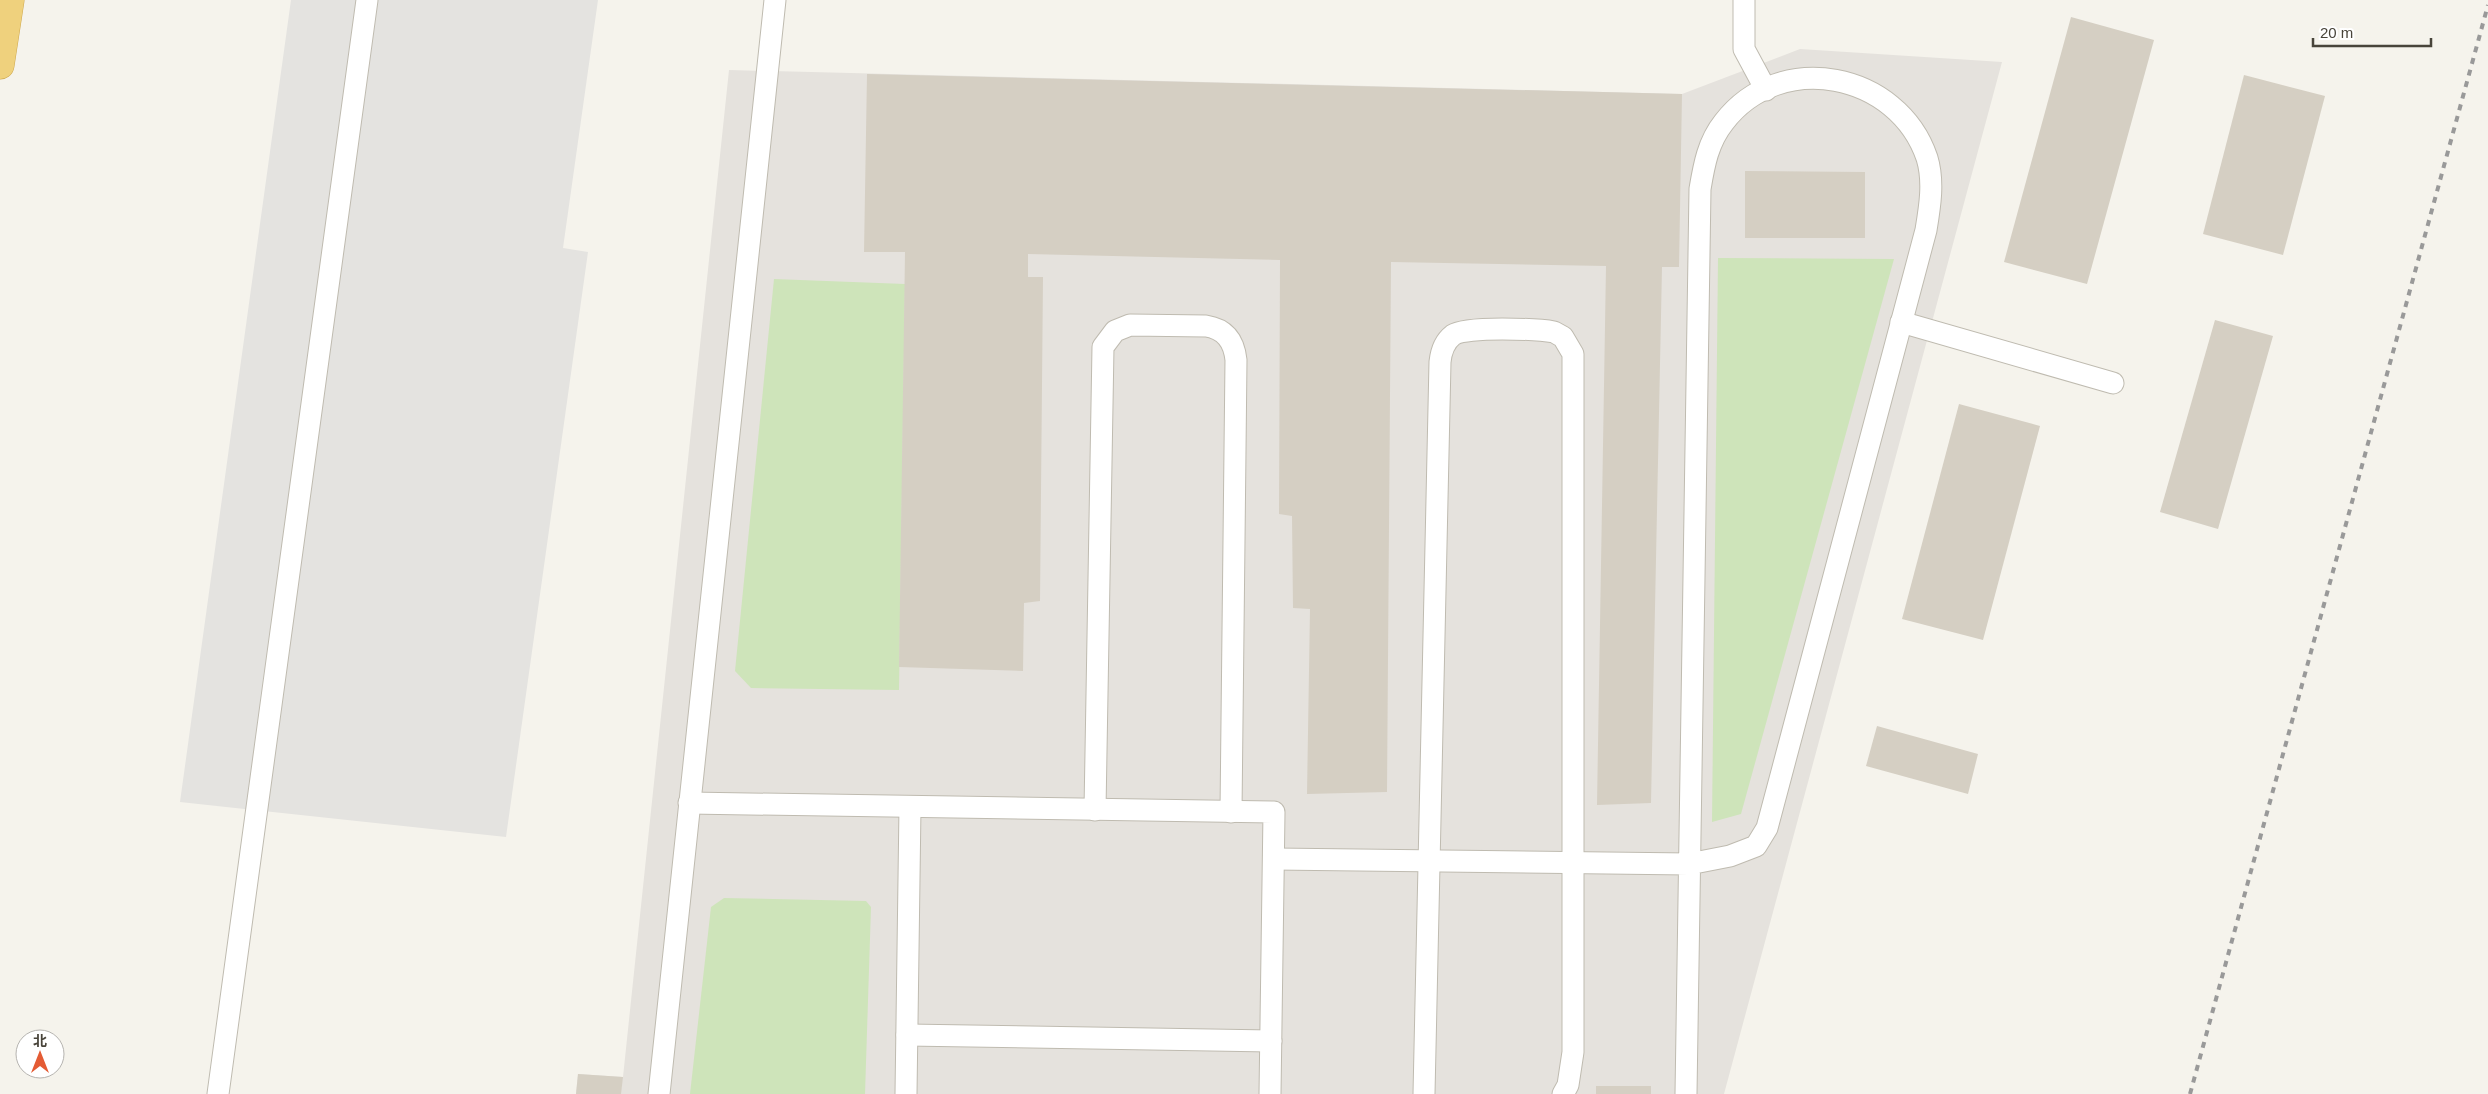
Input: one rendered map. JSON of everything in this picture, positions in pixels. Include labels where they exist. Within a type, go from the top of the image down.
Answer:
[{"type":"highway","points":[[0,64],[10,0]]},
{"type":"lane","points":[[218,1094],[366,0]]},
{"type":"lane","points":[[659,1094],[775,0]]},
{"type":"lane","points":[[1744,0],[1744,48],[1766,90]]},
{"type":"lane","points":[[1274,859],[1690,864],[1730,856],[1756,846],[1768,828],[1926,230],[1932,193],[1927,158],[1910,126],[1886,101],[1854,84],[1820,77],[1783,82],[1750,97],[1724,122],[1706,154],[1700,189],[1690,864],[1686,1094]]},
{"type":"lane","points":[[1901,322],[2113,383]]},
{"type":"lane","points":[[1095,810],[1103,347],[1115,331],[1130,325],[1206,326],[1216,328],[1224,333],[1235,350],[1236,360],[1231,812]]},
{"type":"lane","points":[[1424,1094],[1442,352],[1454,335],[1463,330],[1554,332],[1563,337],[1573,354],[1573,1052],[1568,1085],[1563,1094]]},
{"type":"lane","points":[[690,803],[1274,812],[1270,1094]]},
{"type":"lane","points":[[906,1094],[910,807]]},
{"type":"lane","points":[[907,1035],[1271,1041]]},
{"type":"shaded area","points":[[291,0],[598,0],[563,248],[588,252],[506,837],[180,802]]},
{"type":"shaded area","points":[[1800,49],[2002,62],[1724,1094],[576,1094],[578,1074],[623,1077],[729,70],[1682,94]]},
{"type":"green space","points":[[1718,258],[1894,259],[1741,814],[1712,822]]},
{"type":"green space","points":[[774,279],[905,284],[899,690],[751,688],[735,671]]},
{"type":"green space","points":[[724,898],[866,901],[871,907],[865,1094],[690,1094],[711,907]]},
{"type":"building","points":[[2071,17],[2154,40],[2087,284],[2004,262]]},
{"type":"building","points":[[867,74],[1682,94],[1679,267],[1662,267],[1651,803],[1597,805],[1606,266],[1391,262],[1387,792],[1307,794],[1310,609],[1293,608],[1292,516],[1279,514],[1280,260],[1028,254],[1028,277],[1043,277],[1040,601],[1024,603],[1023,671],[899,667],[905,252],[864,252]]},
{"type":"building","points":[[2244,75],[2325,96],[2283,255],[2203,234]]},
{"type":"building","points":[[1745,171],[1865,172],[1865,238],[1745,238]]},
{"type":"building","points":[[2215,320],[2273,336],[2218,529],[2160,512]]},
{"type":"building","points":[[1959,404],[2040,426],[1983,640],[1902,619]]},
{"type":"building","points":[[1877,726],[1978,754],[1968,794],[1866,766]]},
{"type":"building","points":[[578,1074],[623,1077],[621,1094],[576,1094]]},
{"type":"building","points":[[1596,1086],[1651,1086],[1651,1094],[1596,1094]]},
{"type":"railway","points":[[2190,1094],[2488,5]]}]
